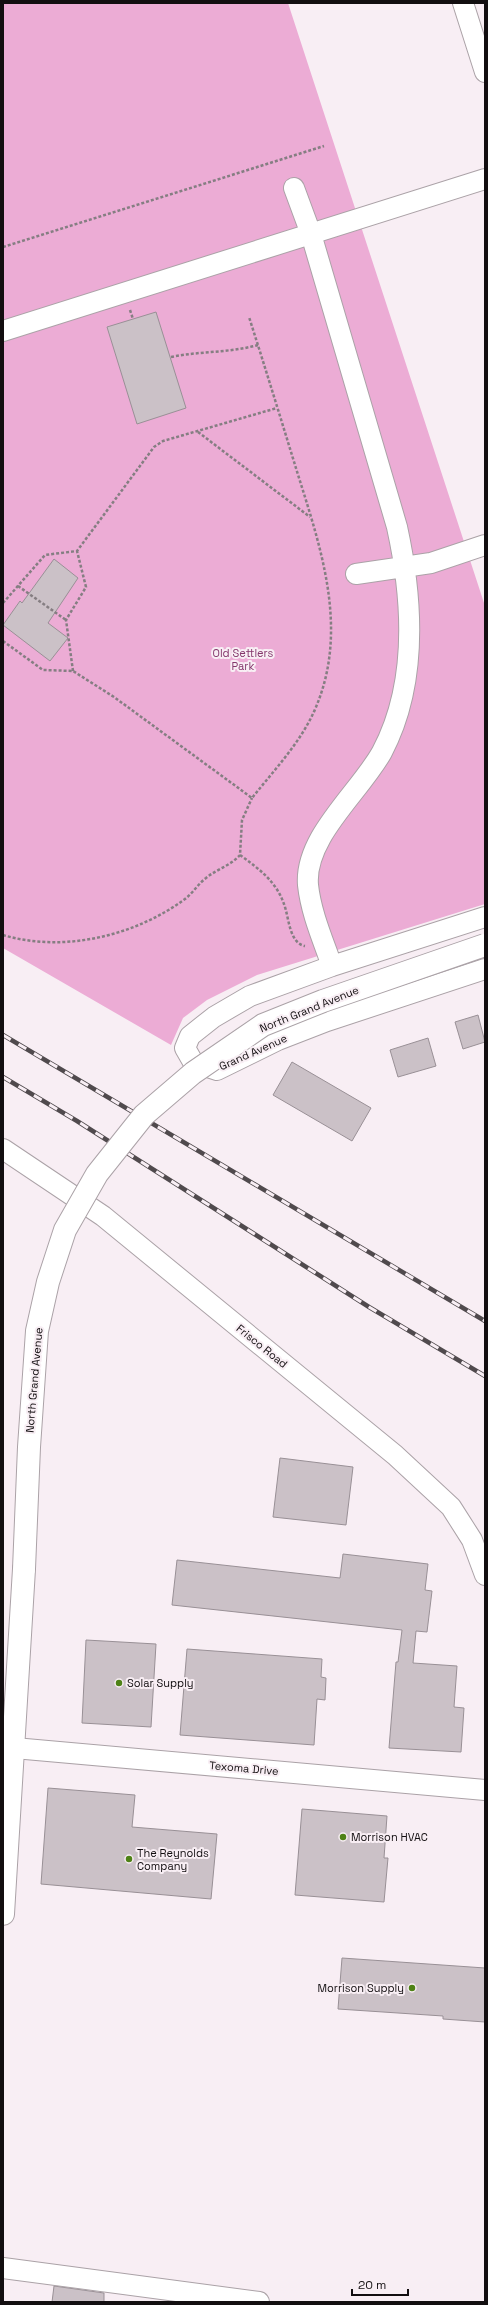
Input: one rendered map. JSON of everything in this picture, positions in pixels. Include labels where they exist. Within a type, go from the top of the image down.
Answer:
[{"type":"main road","name":"North Grand Avenue","points":[[3,1914],[10,1673],[24,1569],[29,1447],[37,1332],[48,1282],[65,1230],[97,1174],[144,1116],[193,1073],[263,1025],[323,1001],[485,945]]},
{"type":"street","points":[[463,3],[485,72]]},
{"type":"street","points":[[3,331],[485,179]]},
{"type":"street","points":[[294,188],[310,234],[388,494],[406,567],[410,621],[407,662],[392,728],[382,752],[320,840],[312,858],[308,883],[311,904],[332,966]]},
{"type":"street","points":[[356,574],[431,563],[485,545]]},
{"type":"street","name":"Grand Avenue","points":[[485,917],[332,966],[250,996],[214,1017],[190,1036],[185,1048],[193,1062],[217,1070],[278,1040],[327,1021],[485,970]]},
{"type":"street","name":"Frisco Road","points":[[3,1149],[103,1216],[395,1455],[451,1507],[472,1540],[485,1574]]},
{"type":"street","name":"Texoma Drive","points":[[8,1748],[485,1790]]},
{"type":"street","points":[[3,2268],[259,2302]]},
{"type":"path","points":[[3,247],[324,146]]},
{"type":"path","points":[[3,935],[33,941],[55,942],[105,937],[160,915],[186,898],[203,880],[216,870],[232,864],[240,855],[242,820],[252,798],[296,742],[316,706],[328,666],[331,640],[329,593],[324,561],[249,318]]},
{"type":"path","points":[[171,357],[190,353],[227,352],[258,345]]},
{"type":"path","points":[[3,603],[45,555],[77,552],[154,447],[163,441],[277,408]]},
{"type":"path","points":[[198,431],[311,518]]},
{"type":"path","points":[[73,671],[66,620],[86,587],[77,552]]},
{"type":"path","points":[[18,586],[66,620]]},
{"type":"path","points":[[3,641],[43,670],[73,671],[114,697],[252,798]]},
{"type":"path","points":[[240,855],[272,880],[284,904],[297,944],[303,946],[325,944]]},
{"type":"green space","name":"Old Settlers Park","points":[[3,3],[288,3],[485,606],[485,904],[257,975],[207,1000],[183,1018],[171,1045],[3,948]]},
{"type":"building","points":[[156,312],[186,408],[137,424],[107,327]]},
{"type":"building","points":[[54,559],[78,578],[48,623],[68,638],[50,661],[3,625],[20,601],[22,603]]},
{"type":"building","points":[[478,1015],[485,1042],[463,1049],[455,1022]]},
{"type":"building","points":[[428,1038],[436,1066],[398,1077],[390,1050]]},
{"type":"building","points":[[292,1062],[371,1108],[352,1141],[273,1095]]},
{"type":"building","points":[[280,1458],[353,1467],[346,1525],[273,1517]]},
{"type":"building","points":[[343,1554],[428,1564],[425,1590],[432,1591],[427,1632],[416,1631],[413,1663],[457,1666],[454,1707],[464,1708],[461,1752],[389,1748],[396,1662],[398,1662],[402,1630],[172,1605],[177,1560],[340,1578]]},
{"type":"building","name":"Solar Supply","points":[[86,1640],[156,1644],[151,1727],[82,1723]]},
{"type":"building","points":[[187,1649],[322,1659],[321,1677],[326,1678],[325,1700],[317,1699],[314,1745],[180,1735]]},
{"type":"building","name":"The Reynolds Company","points":[[48,1788],[135,1795],[132,1827],[217,1834],[211,1899],[41,1884]]},
{"type":"building","name":"Morrison HVAC","points":[[302,1809],[387,1816],[384,1858],[388,1858],[384,1902],[295,1895]]},
{"type":"building","name":"Morrison Supply","points":[[342,1958],[485,1968],[485,2022],[443,2019],[443,2016],[338,2009]]},
{"type":"building","points":[[54,2286],[104,2293],[104,2302],[52,2302]]},
{"type":"railway","points":[[3,1035],[485,1321]]},
{"type":"railway","points":[[3,1077],[77,1121],[369,1307],[485,1376]]},
{"type":"place","name":"Solar Supply","points":[[119,1683]]},
{"type":"place","name":"Morrison HVAC","points":[[343,1837]]},
{"type":"place","name":"The Reynolds Company","points":[[129,1859]]},
{"type":"place","name":"Morrison Supply","points":[[412,1988]]}]
